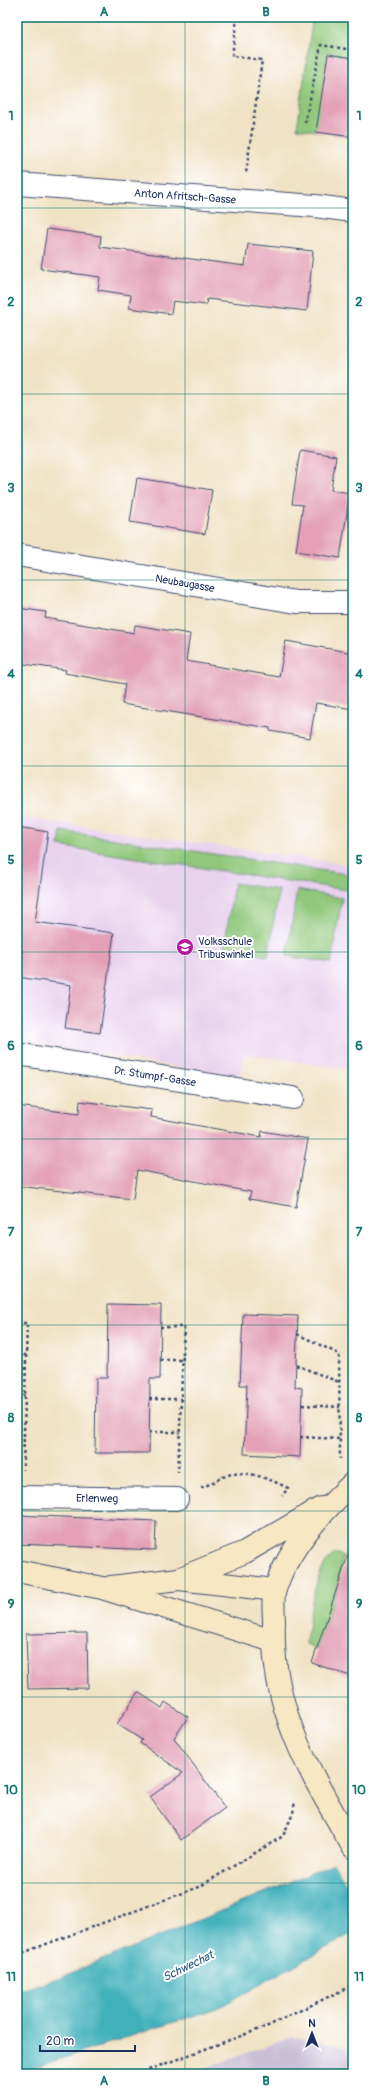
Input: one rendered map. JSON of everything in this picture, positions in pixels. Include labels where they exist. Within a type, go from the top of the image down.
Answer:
[{"type":"street","name":"Anton Afritsch-Gasse","points":[[17,184],[315,206],[353,211]]},
{"type":"street","name":"Neubaugasse","points":[[17,554],[296,602],[353,602]]},
{"type":"street","name":"Dr. Stumpf-Gasse","points":[[17,1054],[293,1098]]},
{"type":"street","points":[[179,1579],[245,1552],[342,1493]]},
{"type":"street","points":[[342,1493],[294,1548],[275,1590],[273,1641],[279,1691],[296,1742],[319,1789],[353,1847]]},
{"type":"street","name":"Erlenweg","points":[[20,1497],[177,1499]]},
{"type":"street","points":[[17,1571],[102,1588],[273,1641]]},
{"type":"street","points":[[102,1588],[179,1579],[275,1590]]},
{"type":"path","points":[[237,17],[232,56],[262,60],[242,201]]},
{"type":"path","points":[[305,123],[321,45],[353,50]]},
{"type":"path","points":[[17,1323],[27,1323],[24,1428],[20,1497]]},
{"type":"path","points":[[160,1327],[184,1327],[177,1499],[233,1474],[265,1478],[288,1488],[285,1494],[278,1499]]},
{"type":"path","points":[[297,1334],[339,1354],[342,1493]]},
{"type":"path","points":[[17,1354],[26,1355]]},
{"type":"path","points":[[160,1360],[182,1360]]},
{"type":"path","points":[[296,1365],[339,1382]]},
{"type":"path","points":[[17,1396],[25,1396]]},
{"type":"path","points":[[149,1399],[181,1399]]},
{"type":"path","points":[[302,1405],[340,1407]]},
{"type":"path","points":[[17,1428],[24,1428]]},
{"type":"path","points":[[149,1432],[180,1432]]},
{"type":"path","points":[[300,1437],[340,1439]]},
{"type":"path","points":[[17,1955],[199,1887],[283,1836],[293,1813],[295,1796],[319,1789]]},
{"type":"path","points":[[137,2074],[268,2026],[353,1985]]},
{"type":"shaded area","name":"Volksschule Tribuswinkel","points":[[17,817],[353,865],[353,1030],[347,1069],[244,1054],[240,1077],[17,1041]]},
{"type":"shaded area","points":[[293,2037],[353,2048],[353,2074],[188,2074]]},
{"type":"green space","points":[[313,17],[353,17],[353,137],[297,128]]},
{"type":"green space","points":[[61,831],[353,875],[353,891],[59,846]]},
{"type":"green space","points":[[234,883],[279,890],[268,956],[224,949]]},
{"type":"green space","points":[[297,890],[342,898],[331,963],[287,956]]},
{"type":"green space","points":[[336,1553],[343,1556],[338,1585],[317,1649],[306,1644],[311,1608],[317,1582],[322,1570],[328,1560]]},
{"type":"water","name":"Schwechat","points":[[353,1854],[353,1933],[218,2008],[17,2073],[17,1991],[61,1977],[305,1876]]},
{"type":"pier","points":[[353,1852],[353,1895],[333,1861]]},
{"type":"building","points":[[328,54],[353,58],[353,137],[316,132]]},
{"type":"building","points":[[47,229],[101,236],[100,247],[245,266],[248,244],[313,251],[307,311],[207,299],[206,305],[173,301],[171,314],[129,308],[131,295],[98,290],[100,277],[41,269]]},
{"type":"building","points":[[300,450],[336,456],[331,490],[350,493],[340,558],[296,551],[303,505],[292,504]]},
{"type":"building","points":[[137,478],[212,490],[205,534],[130,522]]},
{"type":"building","points":[[17,608],[46,612],[45,618],[134,633],[135,625],[190,634],[186,661],[279,677],[286,641],[353,653],[353,709],[316,703],[310,738],[270,731],[270,728],[122,704],[125,684],[65,673],[66,670],[17,663]]},
{"type":"building","points":[[17,827],[48,832],[35,922],[114,933],[100,1033],[65,1028],[71,985],[17,977]]},
{"type":"building","points":[[80,1101],[152,1110],[151,1117],[261,1137],[262,1131],[308,1139],[296,1207],[249,1199],[251,1192],[137,1170],[133,1199],[17,1186],[17,1106],[79,1114]]},
{"type":"building","points":[[108,1304],[161,1305],[160,1379],[150,1379],[149,1453],[95,1453],[96,1378],[107,1378]]},
{"type":"building","points":[[243,1314],[298,1316],[295,1387],[302,1388],[300,1457],[244,1454],[247,1385],[240,1385]]},
{"type":"building","points":[[17,1515],[156,1521],[155,1550],[17,1544]]},
{"type":"building","points":[[348,1555],[353,1556],[353,1677],[312,1663]]},
{"type":"building","points":[[87,1633],[88,1688],[28,1689],[26,1634]]},
{"type":"building","points":[[138,1692],[162,1708],[165,1702],[188,1717],[174,1738],[225,1808],[181,1840],[150,1797],[183,1773],[140,1743],[142,1740],[117,1724]]},
{"type":"place","name":"Volksschule Tribuswinkel","points":[[185,947]]}]
